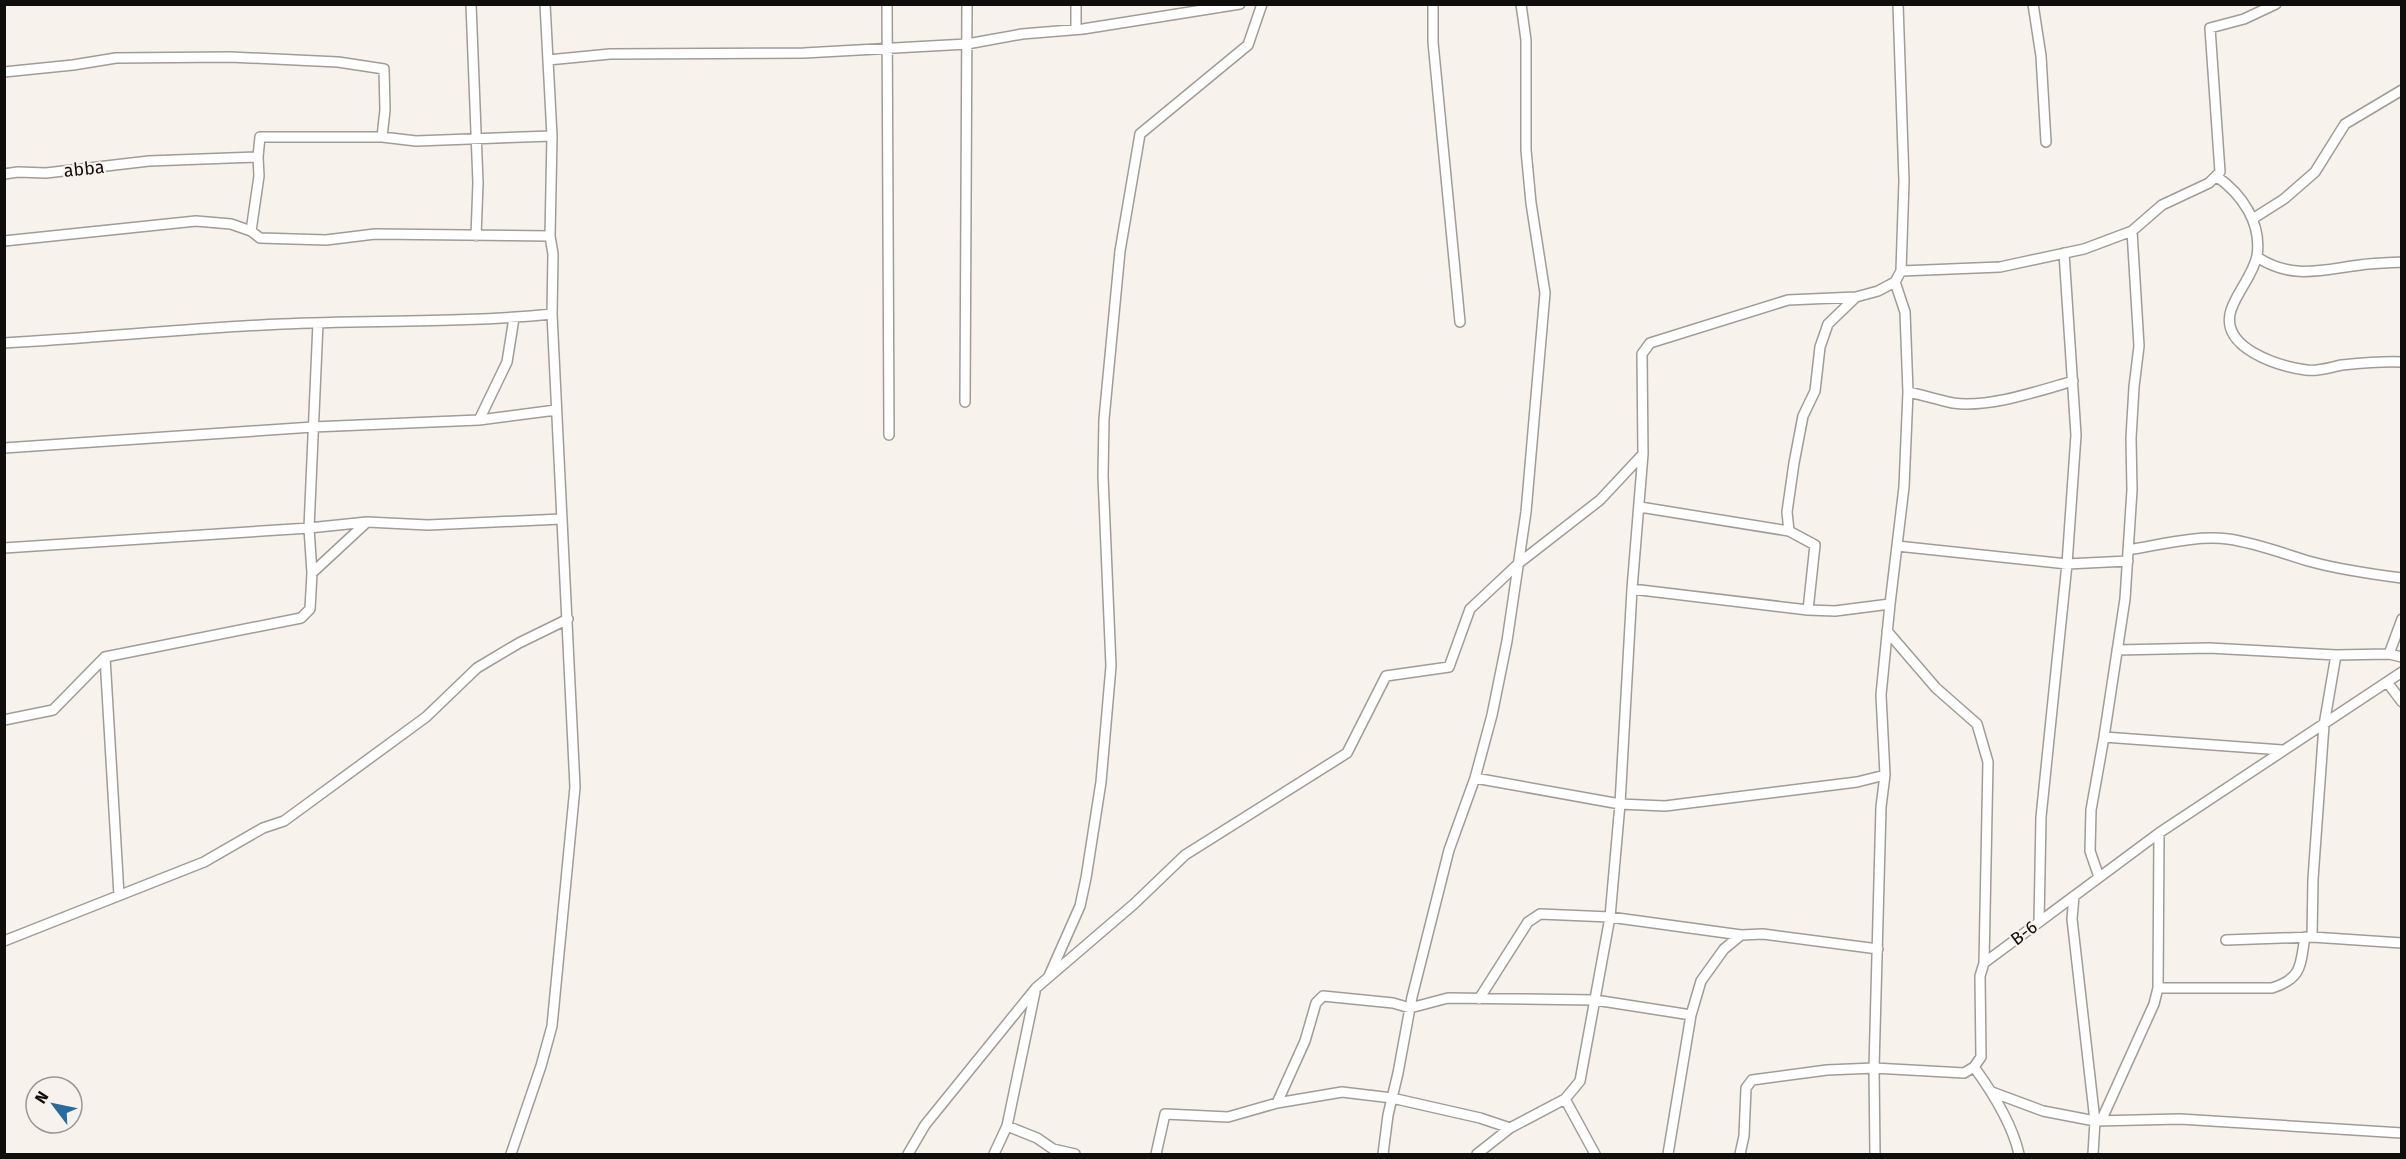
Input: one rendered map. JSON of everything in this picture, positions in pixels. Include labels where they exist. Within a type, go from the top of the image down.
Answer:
[{"type":"street","points":[[471,4],[478,183],[476,236]]},
{"type":"street","points":[[511,1155],[552,1026],[575,787],[552,314],[553,254],[550,236],[552,136],[545,4]]},
{"type":"street","points":[[887,4],[885,50],[889,435]]},
{"type":"street","points":[[965,402],[967,4]]},
{"type":"street","points":[[1076,4],[1076,29]]},
{"type":"street","points":[[1173,15],[1177,4]]},
{"type":"street","points":[[548,60],[610,54],[804,53],[967,44],[1022,34],[1076,29],[1240,4]]},
{"type":"street","points":[[1047,979],[1080,906],[1101,782],[1111,666],[1103,476],[1104,419],[1120,251],[1140,134],[1248,45],[1262,4]]},
{"type":"street","points":[[1433,4],[1433,42],[1460,322]]},
{"type":"street","points":[[1383,1155],[1410,1008],[1449,850],[1475,778],[1492,715],[1519,563],[1534,434],[1545,293],[1531,203],[1526,150],[1526,40],[1521,4]]},
{"type":"street","points":[[1477,1155],[1510,1128],[1565,1099],[1580,1081],[1610,917],[1620,804],[1632,589],[1643,454],[1642,354],[1650,343],[1788,300],[1856,297],[1878,291],[1895,282],[1901,272],[1904,181],[1898,4]]},
{"type":"street","points":[[2033,4],[2041,56],[2046,142]]},
{"type":"street","points":[[1901,272],[2000,267],[2084,249],[2132,231],[2162,206],[2209,183],[2220,172],[2210,28],[2244,19],[2276,4]]},
{"type":"street","points":[[4,72],[128,58],[230,57],[338,62],[380,67],[386,72],[382,137]]},
{"type":"street","points":[[2254,218],[2284,199],[2315,172],[2345,124],[2402,90]]},
{"type":"street","points":[[251,231],[259,176],[258,156],[261,137],[382,137],[416,141],[552,136]]},
{"type":"street","name":"abba","points":[[4,174],[46,173],[149,161],[258,156]]},
{"type":"street","points":[[2216,176],[2232,187],[2254,218],[2257,257],[2231,310],[2229,322],[2233,336],[2255,355],[2307,370],[2374,362],[2402,362]]},
{"type":"street","points":[[4,241],[196,221],[231,224],[251,231],[260,238],[326,240],[375,234],[550,236]]},
{"type":"street","points":[[2099,877],[2090,851],[2090,831],[2096,778],[2125,599],[2132,490],[2133,408],[2139,346],[2132,231]]},
{"type":"street","points":[[2039,921],[2041,817],[2067,564],[2076,435],[2064,253]]},
{"type":"street","points":[[2257,257],[2272,267],[2308,273],[2362,264],[2402,262]]},
{"type":"street","points":[[1875,1155],[1874,1068],[1881,807],[1885,775],[1881,694],[1904,487],[1908,392],[1905,312],[1895,282]]},
{"type":"street","points":[[1789,531],[1787,512],[1794,463],[1803,416],[1815,391],[1820,347],[1828,324],[1856,297]]},
{"type":"street","points":[[4,343],[176,329],[514,318],[552,314]]},
{"type":"street","points":[[479,420],[507,362],[514,318]]},
{"type":"street","points":[[4,720],[53,710],[105,657],[302,618],[310,609],[312,573],[309,528],[318,323]]},
{"type":"street","points":[[1908,392],[1954,403],[1975,404],[2035,393],[2073,381]]},
{"type":"street","points":[[4,448],[313,427],[479,420],[556,410]]},
{"type":"street","points":[[908,1155],[925,1125],[1036,988],[1134,904],[1185,855],[1347,753],[1386,676],[1449,667],[1470,609],[1519,563],[1600,500],[1643,454]]},
{"type":"street","points":[[1640,507],[1789,531],[1815,545],[1808,610]]},
{"type":"street","points":[[4,548],[368,522],[428,525],[561,519]]},
{"type":"street","points":[[312,573],[368,522]]},
{"type":"street","points":[[2128,550],[2197,539],[2226,539],[2272,549],[2312,562],[2363,573],[2402,578]]},
{"type":"street","points":[[1896,546],[2067,564],[2128,561]]},
{"type":"street","points":[[1632,589],[1808,610],[1835,610],[1890,604]]},
{"type":"street","points":[[4,941],[204,862],[263,828],[284,821],[426,717],[477,668],[519,643],[568,619]]},
{"type":"street","points":[[2389,654],[2402,619]]},
{"type":"street","points":[[1740,1155],[1744,1136],[1746,1088],[1752,1080],[1827,1070],[1874,1068],[1964,1073],[1974,1067],[1981,1057],[1980,976],[1984,963],[1988,762],[1985,744],[1977,724],[1936,688],[1887,631]]},
{"type":"street","points":[[2117,651],[2209,648],[2336,655],[2389,654],[2402,657]]},
{"type":"street","points":[[2158,988],[2272,988],[2285,984],[2299,972],[2308,937],[2324,725],[2336,655]]},
{"type":"street","points":[[105,657],[118,895]]},
{"type":"street","name":"B-6","points":[[1984,963],[2159,833],[2402,672]]},
{"type":"street","points":[[2387,682],[2402,702]]},
{"type":"street","points":[[2104,737],[2282,750]]},
{"type":"street","points":[[1475,778],[1620,804],[1665,806],[1857,782],[1885,775]]},
{"type":"street","points":[[2098,1121],[2154,1004],[2158,988],[2159,833]]},
{"type":"street","points":[[2074,896],[2072,919],[2098,1121],[2093,1155]]},
{"type":"street","points":[[1479,999],[1522,931],[1535,916],[1540,914],[1610,917],[1741,935],[1763,934],[1878,949]]},
{"type":"street","points":[[1668,1155],[1691,1015],[1701,981],[1724,949],[1741,935]]},
{"type":"street","points":[[2226,939],[2308,937],[2402,943]]},
{"type":"street","points":[[994,1155],[1007,1126],[1036,988]]},
{"type":"street","points":[[1277,1103],[1305,1041],[1319,997],[1393,1003],[1410,1008],[1448,999],[1594,1000],[1691,1015]]},
{"type":"street","points":[[1974,1067],[1992,1092],[2012,1132],[2019,1155]]},
{"type":"street","points":[[1156,1155],[1165,1114],[1228,1117],[1277,1103],[1342,1092],[1392,1098],[1480,1118],[1510,1128]]},
{"type":"street","points":[[1992,1092],[2043,1111],[2098,1121],[2180,1119],[2402,1132]]},
{"type":"street","points":[[1565,1099],[1595,1155]]},
{"type":"street","points":[[1007,1126],[1037,1138],[1053,1149],[1076,1155]]}]
